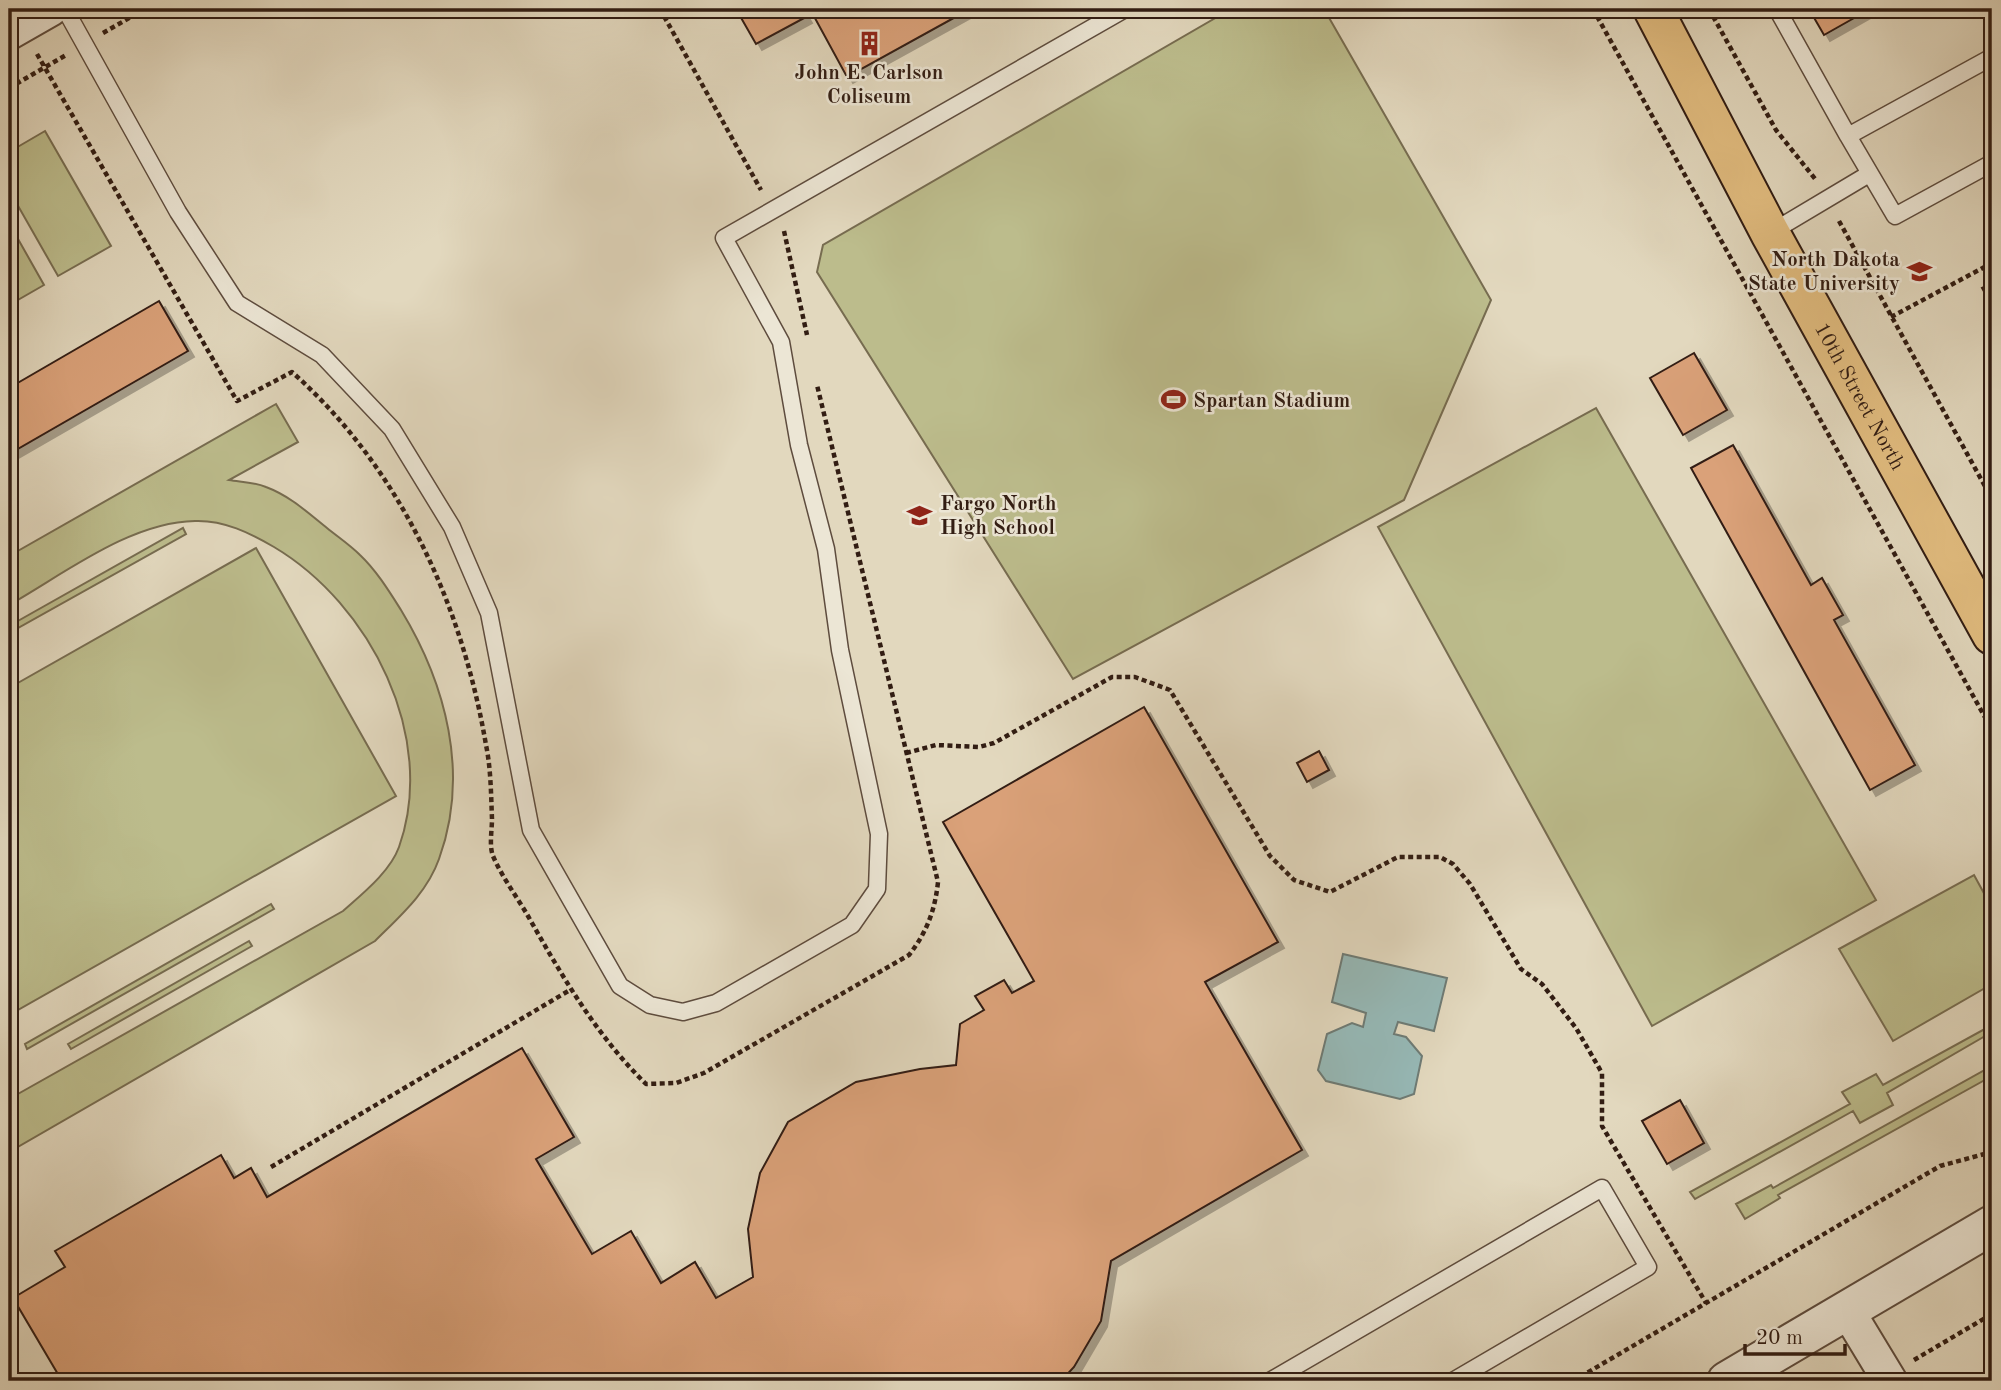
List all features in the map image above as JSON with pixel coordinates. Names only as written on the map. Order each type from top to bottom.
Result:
[{"type":"main road","name":"10th Street North","points":[[1653,9],[1770,233],[1992,632]]},
{"type":"street","points":[[1727,1381],[1992,1225]]},
{"type":"street","points":[[1847,1310],[1888,1378]]},
{"type":"lane","points":[[65,9],[178,212],[237,303],[322,355],[392,429],[446,516],[489,613],[531,831],[620,986],[650,1005],[683,1012],[716,1003],[852,925],[877,889],[879,834],[840,650],[827,549],[799,444],[781,342],[723,238],[1125,9]]},
{"type":"lane","points":[[1777,9],[1895,216],[1992,163]]},
{"type":"lane","points":[[1848,136],[1992,57]]},
{"type":"lane","points":[[1770,233],[1869,174]]},
{"type":"lane","points":[[1270,1381],[1602,1188],[1648,1267],[1453,1381]]},
{"type":"path","points":[[660,9],[787,236],[809,348]]},
{"type":"path","points":[[1593,9],[1992,730]]},
{"type":"path","points":[[1709,9],[1776,130],[1813,175],[1992,499]]},
{"type":"path","points":[[25,20],[237,401],[292,372],[332,411],[371,459],[406,513],[428,553],[471,674],[487,747],[492,854],[570,990],[617,1056],[646,1084],[676,1083],[704,1073],[909,954],[923,937],[936,906],[938,882],[814,373]]},
{"type":"path","points":[[1891,317],[1992,262]]},
{"type":"path","points":[[906,754],[936,745],[979,747],[994,743],[1112,677],[1135,677],[1170,690],[1270,856],[1294,880],[1330,892],[1398,858],[1440,856],[1453,864],[1469,884],[1521,969],[1542,984],[1576,1027],[1602,1073],[1602,1126],[1706,1303]]},
{"type":"path","points":[[271,1167],[570,990]]},
{"type":"path","points":[[1573,1381],[1940,1166],[1992,1152]]},
{"type":"path","points":[[1888,1378],[1992,1314]]},
{"type":"green space","name":"Spartan Stadium","points":[[1231,9],[1324,9],[1491,300],[1404,500],[1073,679],[817,272],[823,245]]},
{"type":"green space","points":[[45,131],[111,246],[58,276],[9,190],[9,152]]},
{"type":"green space","points":[[9,223],[44,285],[9,305]]},
{"type":"green space","points":[[276,404],[298,442],[229,480],[261,485],[283,495],[352,548],[382,581],[417,638],[441,699],[452,762],[448,827],[439,859],[420,893],[375,941],[9,1152],[9,1099],[343,911],[382,874],[399,847],[409,805],[409,762],[402,719],[387,677],[366,638],[340,602],[309,572],[274,547],[226,525],[206,521],[171,524],[146,530],[98,552],[9,605],[9,556]]},
{"type":"green space","points":[[1596,408],[1876,900],[1652,1026],[1378,527]]},
{"type":"green space","points":[[183,528],[186,534],[9,633],[9,626]]},
{"type":"green space","points":[[256,548],[396,796],[9,1015],[9,688]]},
{"type":"green space","points":[[1974,875],[1992,908],[1992,984],[1893,1041],[1839,949]]},
{"type":"green space","points":[[271,904],[274,909],[27,1049],[25,1044]]},
{"type":"green space","points":[[249,941],[252,946],[71,1049],[68,1044]]},
{"type":"green space","points":[[1992,1025],[1992,1032],[1887,1093],[1893,1105],[1860,1123],[1853,1111],[1695,1199],[1690,1192],[1850,1104],[1842,1092],[1876,1074],[1883,1085]]},
{"type":"green space","points":[[1992,1066],[1992,1076],[1778,1195],[1780,1198],[1745,1219],[1736,1204],[1771,1185],[1773,1188]]},
{"type":"water","points":[[1343,954],[1447,978],[1434,1031],[1398,1022],[1394,1034],[1406,1037],[1422,1056],[1414,1094],[1400,1099],[1326,1081],[1318,1070],[1327,1034],[1352,1023],[1363,1027],[1366,1013],[1332,1002]]},
{"type":"building","name":"John E. Carlson Coliseum","points":[[736,9],[808,9],[803,12],[806,17],[756,44]]},
{"type":"building","name":"John E. Carlson Coliseum","points":[[810,9],[970,9],[847,77]]},
{"type":"building","points":[[1809,9],[1870,9],[1824,35]]},
{"type":"building","points":[[1992,283],[1992,306],[1982,288]]},
{"type":"building","points":[[159,301],[188,351],[9,454],[9,388]]},
{"type":"building","points":[[1694,353],[1727,410],[1683,435],[1650,378]]},
{"type":"building","points":[[1733,445],[1811,585],[1822,578],[1843,615],[1834,620],[1915,765],[1870,790],[1691,468]]},
{"type":"building","points":[[1144,707],[1278,942],[1205,982],[1302,1150],[1111,1261],[1101,1321],[1074,1367],[1061,1381],[62,1381],[13,1298],[65,1267],[55,1251],[221,1155],[234,1178],[251,1168],[267,1197],[522,1048],[574,1137],[536,1159],[592,1254],[631,1231],[661,1283],[695,1262],[716,1298],[753,1277],[748,1229],[760,1173],[788,1122],[856,1082],[956,1065],[960,1024],[984,1010],[975,996],[1004,980],[1012,993],[1034,981],[943,822]]},
{"type":"building","points":[[1319,751],[1329,770],[1307,782],[1297,763]]},
{"type":"building","points":[[1680,1100],[1704,1143],[1667,1164],[1642,1121]]},
{"type":"place","name":"John E. Carlson Coliseum","points":[[869,43]]},
{"type":"place","name":"North Dakota State University","points":[[1920,271]]},
{"type":"place","name":"Spartan Stadium","points":[[1173,400]]},
{"type":"place","name":"Fargo North High School","points":[[920,515]]}]
